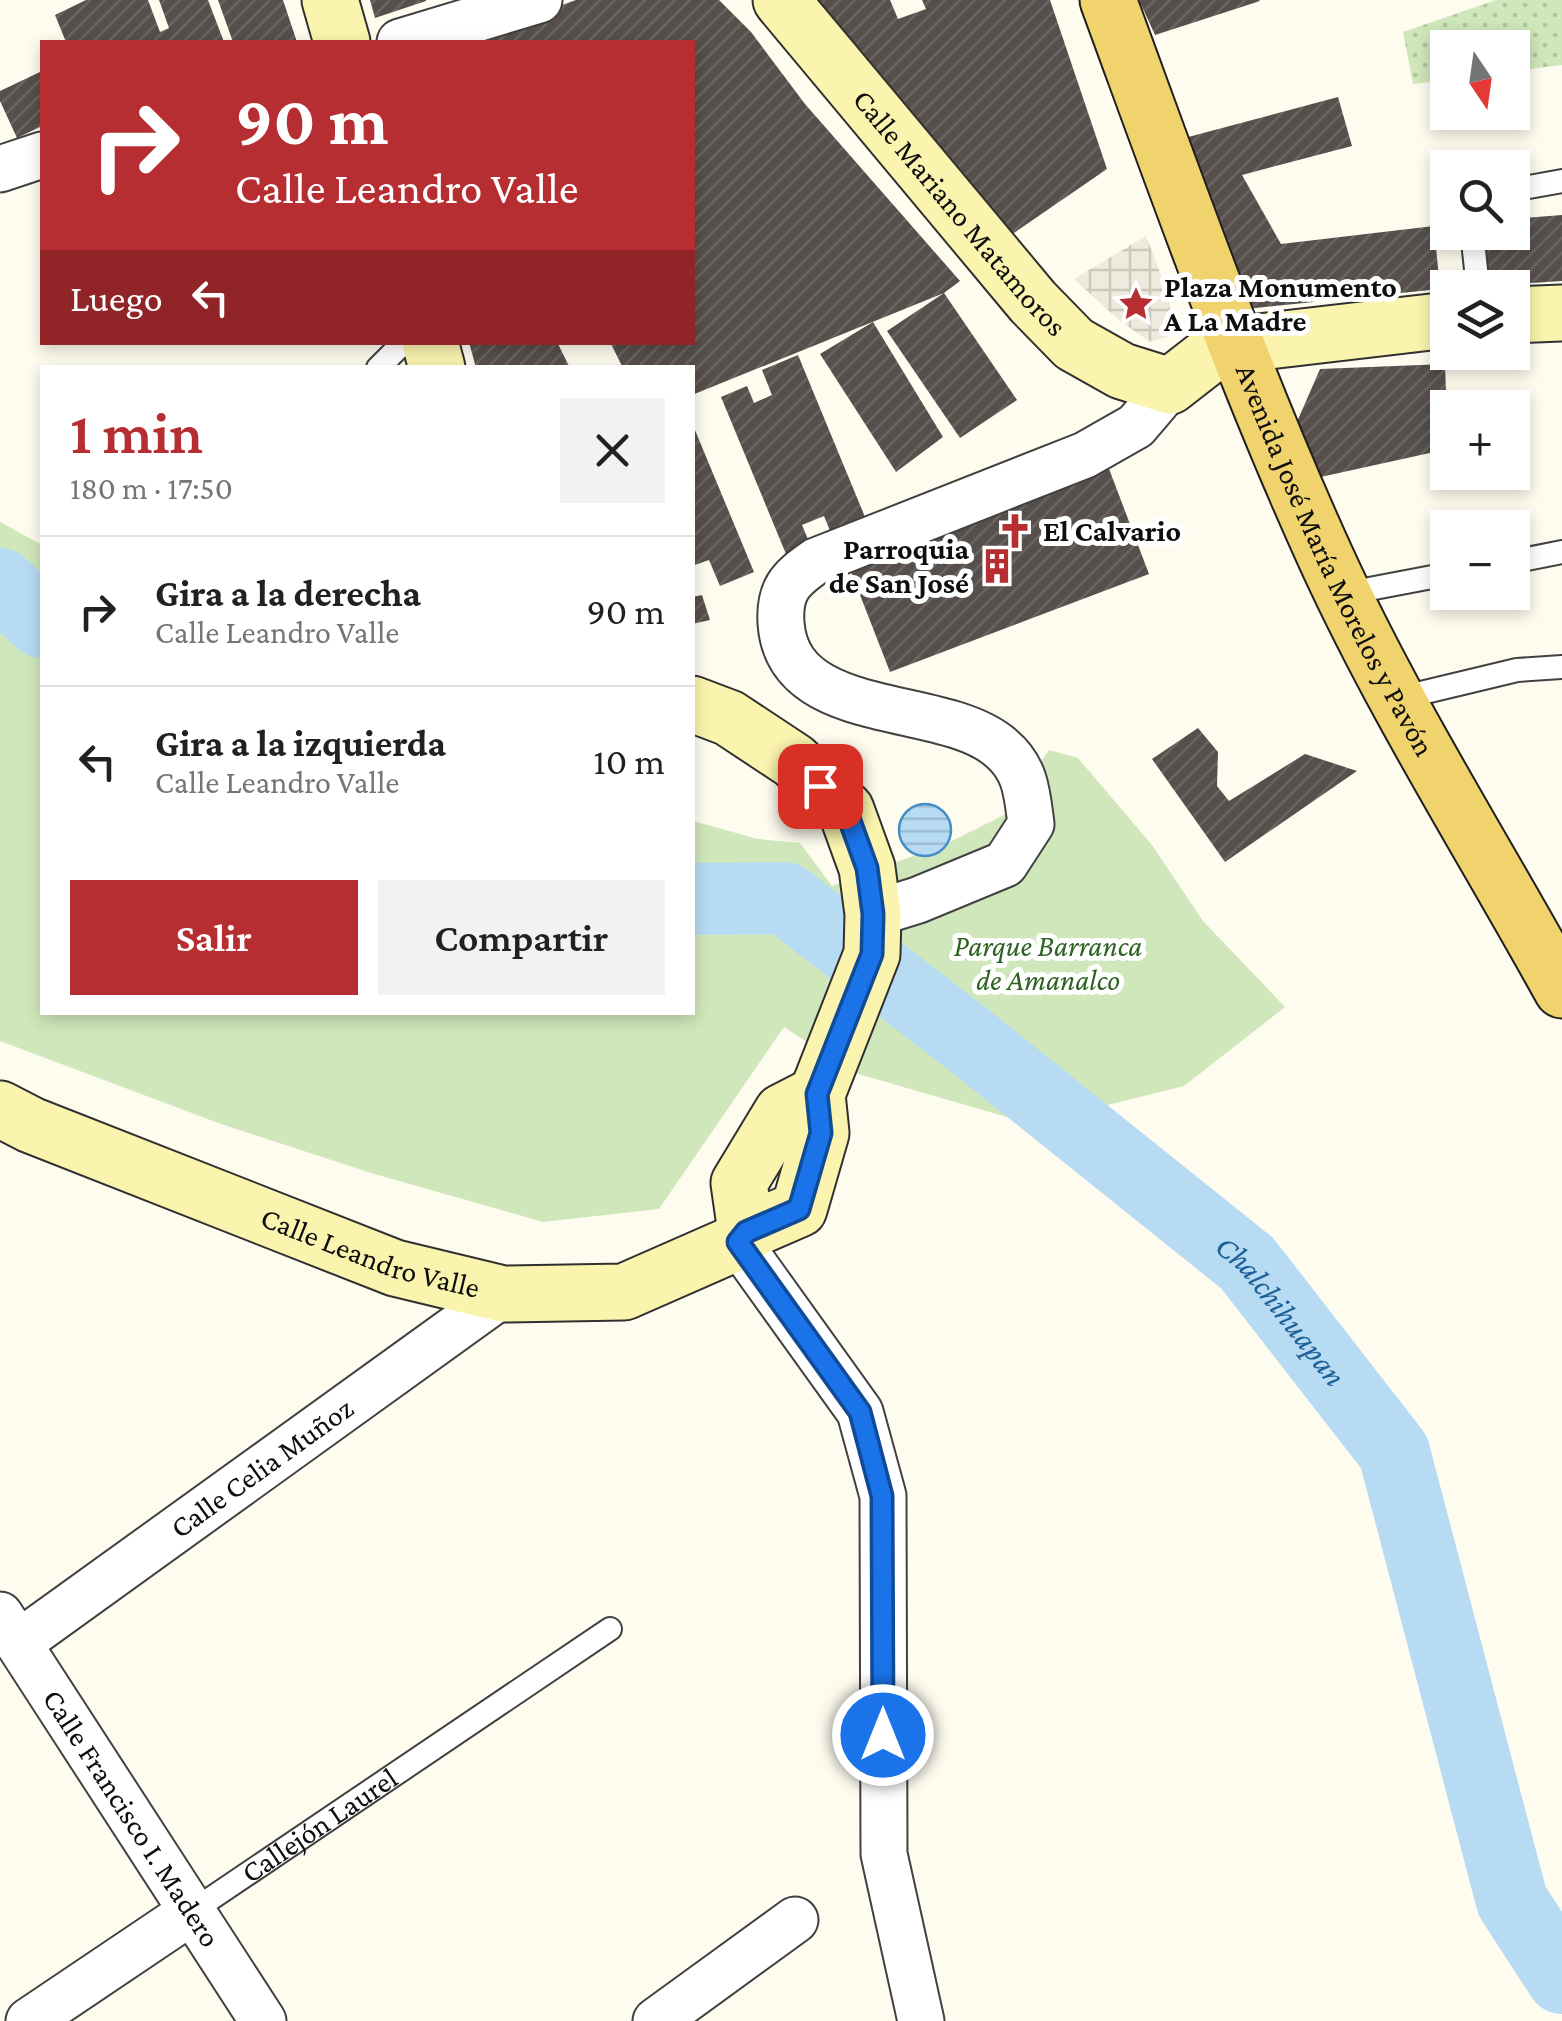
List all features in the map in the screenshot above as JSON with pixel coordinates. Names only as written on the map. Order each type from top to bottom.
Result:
[{"type":"main road","name":"Avenida José María Morelos y Pavón","points":[[1108,0],[1234,344],[1343,594],[1396,699],[1562,990]]},
{"type":"street","points":[[330,0],[341,40]]},
{"type":"street","points":[[407,40],[539,0]]},
{"type":"street","name":"Calle Mariano Matamoros","points":[[781,0],[1033,302],[1074,344],[1122,371],[1170,386]]},
{"type":"street","points":[[0,169],[40,156]]},
{"type":"street","points":[[1530,314],[1562,313]]},
{"type":"street","points":[[872,934],[918,900],[1005,864],[1032,824],[1024,774],[1000,746],[950,724],[827,690],[795,664],[781,628],[782,594],[798,574],[816,561],[1085,455],[1136,426],[1170,386],[1206,358],[1234,344],[1430,322]]},
{"type":"street","name":"Calle Leandro Valle","points":[[0,1109],[31,1125],[395,1268],[503,1294],[624,1292],[799,1209],[821,1133],[819,1089],[872,934],[867,868],[846,810],[794,761],[730,718],[695,705]]},
{"type":"street","points":[[742,1237],[860,1412],[882,1496],[884,1854],[922,2021]]},
{"type":"street","name":"Calle Celia Muñoz","points":[[10,1628],[503,1294]]},
{"type":"street","name":"Calle Francisco I. Madero","points":[[10,1628],[263,2021]]},
{"type":"street","name":"Callejón Laurel","points":[[29,2021],[192,1912]]},
{"type":"street","points":[[656,2021],[794,1920]]},
{"type":"lane","points":[[1530,187],[1562,181]]},
{"type":"lane","points":[[381,365],[401,345]]},
{"type":"lane","points":[[1530,558],[1562,552]]},
{"type":"lane","points":[[1343,594],[1430,577]]},
{"type":"lane","points":[[1396,699],[1517,670],[1562,667]]},
{"type":"lane","name":"Callejón Laurel","points":[[192,1912],[610,1629]]},
{"type":"green space","points":[[1496,0],[1562,0],[1562,65],[1530,69],[1530,30],[1430,30],[1430,82],[1413,84],[1403,32]]},
{"type":"green space","name":"Parque Barranca de Amanalco","points":[[0,522],[40,544],[40,1015],[695,1015],[695,822],[758,839],[800,843],[832,886],[948,843],[1020,807],[1025,784],[1049,750],[1078,758],[1152,845],[1203,921],[1285,1007],[1184,1086],[1031,1124],[855,1073],[784,1027],[659,1209],[543,1222],[371,1173],[221,1124],[0,1041]]},
{"type":"shaded area","name":"Plaza Monumento A La Madre","points":[[1146,236],[1166,288],[1173,324],[1167,337],[1150,342],[1074,279]]},
{"type":"water","points":[[925,804],[944,811],[951,830],[944,849],[925,856],[906,849],[899,830],[906,811]]},
{"type":"building","points":[[86,0],[148,0],[160,32],[169,28],[159,0],[208,0],[223,40],[65,40],[55,15]]},
{"type":"building","points":[[218,0],[283,0],[296,40],[232,40]]},
{"type":"building","points":[[370,0],[426,0],[426,1],[375,18]]},
{"type":"building","points":[[576,0],[719,0],[751,32],[805,104],[960,281],[944,293],[695,394],[695,365],[622,365],[612,345],[695,345],[695,40],[464,40]]},
{"type":"building","points":[[789,0],[890,0],[898,19],[926,9],[922,0],[1050,0],[1107,169],[1011,235]]},
{"type":"building","points":[[1139,0],[1259,0],[1260,1],[1155,35]]},
{"type":"building","points":[[40,72],[40,127],[17,138],[0,101],[0,91]]},
{"type":"building","points":[[1338,97],[1352,146],[1242,175],[1281,244],[1430,226],[1430,250],[1436,250],[1438,270],[1430,270],[1430,290],[1246,309],[1177,140]]},
{"type":"building","points":[[1562,215],[1562,281],[1530,283],[1530,270],[1486,270],[1484,250],[1530,250],[1530,218]]},
{"type":"building","points":[[944,293],[1017,400],[960,438],[887,331]]},
{"type":"building","points":[[873,322],[943,437],[896,472],[820,354]]},
{"type":"building","points":[[470,345],[558,345],[568,365],[475,365]]},
{"type":"building","points":[[798,355],[870,529],[835,543],[824,516],[802,525],[810,544],[786,554],[721,397],[747,386],[754,403],[772,395],[762,370]]},
{"type":"building","points":[[1430,365],[1430,370],[1445,370],[1446,390],[1430,390],[1430,453],[1307,480],[1293,431],[1320,369]]},
{"type":"building","points":[[695,430],[754,572],[720,586],[709,560],[695,565]]},
{"type":"building","name":"Parroquia de San José","points":[[1106,461],[1149,574],[890,672],[846,559]]},
{"type":"building","points":[[702,595],[710,620],[695,623],[695,596]]},
{"type":"building","points":[[1198,728],[1218,752],[1217,786],[1229,801],[1305,754],[1357,771],[1225,862],[1152,759]]},
{"type":"waterway","name":"Chalchihuapan","points":[[0,584],[40,620]]},
{"type":"waterway","name":"Chalchihuapan","points":[[695,899],[785,898],[1247,1263],[1394,1452],[1512,1901],[1562,1978]]},
{"type":"place","name":"Plaza Monumento A La Madre","points":[[1136,304]]},
{"type":"place","name":"El Calvario","points":[[1015,531]]},
{"type":"place","name":"Parroquia de San José","points":[[997,566]]},
{"type":"route","points":[[820,786],[846,810],[867,868],[873,914],[872,954],[817,1094],[821,1133],[799,1209],[746,1232],[738,1242],[860,1412],[882,1496],[883,1735]]}]
